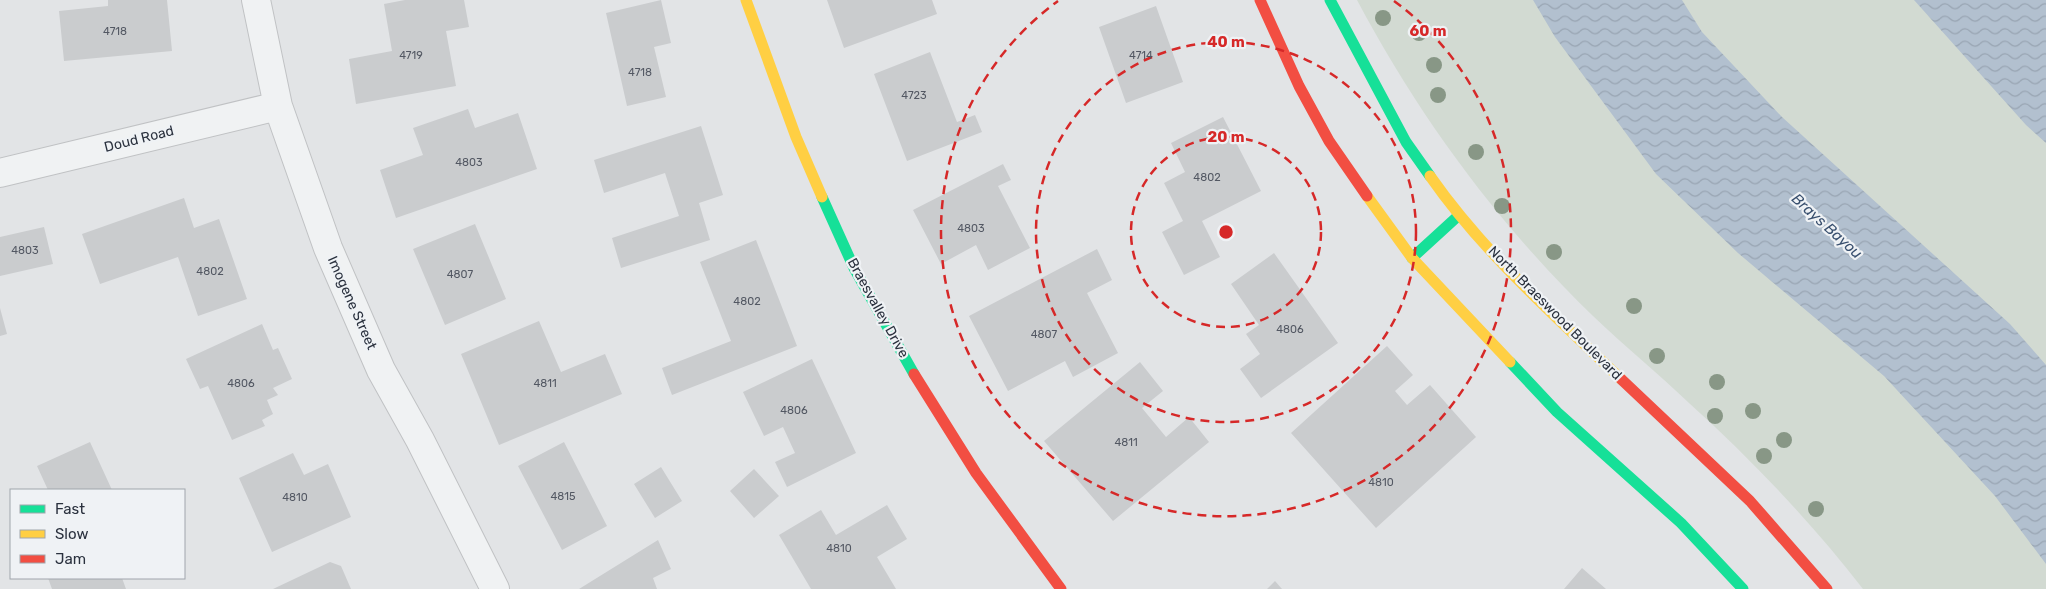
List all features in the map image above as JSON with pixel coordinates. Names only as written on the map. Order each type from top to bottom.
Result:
[{"type":"main road","name":"Braesvalley Drive","points":[[746,0],[796,137],[854,268],[913,373],[971,465],[1061,589]]},
{"type":"main road","points":[[1260,0],[1299,86],[1329,141],[1412,258],[1557,412],[1681,524],[1743,589]]},
{"type":"main road","name":"North Braeswood Boulevard","points":[[1330,0],[1406,142],[1458,216],[1553,315],[1750,501],[1827,589]]},
{"type":"main road","points":[[1412,258],[1458,216]]},
{"type":"street","name":"Imogene Street","points":[[256,0],[278,106],[328,248],[377,361],[494,589]]},
{"type":"street","name":"Doud Road","points":[[0,173],[278,106]]},
{"type":"shaded area","points":[[1357,0],[2046,0],[2046,589],[1863,589],[1802,516],[1758,469],[1712,424],[1593,316],[1525,244],[1493,206],[1434,127],[1407,86]]},
{"type":"water","name":"Brays Bayou","points":[[1533,0],[1682,0],[1702,32],[1782,117],[2010,324],[2046,365],[2046,564],[1995,496],[1884,376],[1738,253],[1656,174],[1555,37]]},
{"type":"water","points":[[1914,0],[2046,0],[2046,143],[2026,125]]},
{"type":"building","points":[[108,0],[167,0],[172,51],[64,61],[59,11],[108,6]]},
{"type":"building","points":[[405,0],[464,0],[469,27],[446,31],[456,86],[356,104],[349,59],[392,51],[384,4]]},
{"type":"building","points":[[661,0],[671,43],[654,47],[666,97],[627,106],[606,13]]},
{"type":"building","points":[[827,0],[932,0],[937,14],[844,48]]},
{"type":"building","points":[[1156,6],[1183,82],[1126,103],[1099,27]]},
{"type":"building","points":[[930,52],[957,122],[975,115],[982,132],[907,161],[874,74]]},
{"type":"building","points":[[468,109],[475,128],[518,113],[537,169],[396,218],[380,170],[423,155],[413,128]]},
{"type":"building","points":[[1223,117],[1261,191],[1202,221],[1220,257],[1184,275],[1162,232],[1183,221],[1164,183],[1185,172],[1171,143]]},
{"type":"building","points":[[701,126],[723,195],[699,203],[710,240],[621,268],[612,238],[679,216],[665,173],[604,193],[594,160]]},
{"type":"building","points":[[1003,164],[1011,180],[998,186],[1030,248],[988,270],[976,245],[941,264],[913,210]]},
{"type":"building","points":[[184,198],[194,228],[219,219],[247,299],[198,316],[178,257],[100,284],[82,234]]},
{"type":"building","points":[[475,224],[506,299],[445,325],[413,249]]},
{"type":"building","points":[[44,227],[53,264],[0,276],[0,237]]},
{"type":"building","points":[[756,240],[797,346],[672,395],[662,368],[731,341],[700,262]]},
{"type":"building","points":[[1097,249],[1112,280],[1087,293],[1118,353],[1073,377],[1065,361],[1008,391],[969,316]]},
{"type":"building","points":[[1274,253],[1338,343],[1261,398],[1240,369],[1260,354],[1246,334],[1259,325],[1231,284]]},
{"type":"building","points":[[0,308],[7,334],[0,336]]},
{"type":"building","points":[[539,321],[561,372],[605,354],[622,394],[499,445],[461,354]]},
{"type":"building","points":[[262,324],[273,350],[278,348],[292,379],[273,388],[278,395],[267,400],[273,414],[262,420],[265,426],[232,440],[208,386],[200,389],[186,359]]},
{"type":"building","points":[[1387,346],[1413,375],[1395,391],[1407,405],[1430,385],[1476,437],[1376,528],[1291,433]]},
{"type":"building","points":[[812,359],[856,453],[787,487],[775,462],[795,453],[783,427],[764,436],[743,392]]},
{"type":"building","points":[[1140,362],[1163,391],[1142,408],[1166,437],[1189,417],[1209,442],[1113,521],[1044,441]]},
{"type":"building","points":[[90,442],[112,489],[48,489],[37,466]]},
{"type":"building","points":[[564,442],[607,526],[562,550],[518,466]]},
{"type":"building","points":[[293,453],[304,475],[328,464],[351,517],[272,552],[239,478]]},
{"type":"building","points":[[661,467],[682,501],[655,518],[634,484]]},
{"type":"building","points":[[754,469],[779,496],[754,518],[730,491]]},
{"type":"building","points":[[887,505],[907,539],[877,557],[896,589],[811,589],[779,535],[821,510],[836,535]]},
{"type":"building","points":[[658,540],[671,569],[653,578],[657,589],[579,589]]},
{"type":"building","points":[[330,562],[341,566],[351,589],[273,589]]},
{"type":"building","points":[[1582,568],[1606,589],[1564,589]]},
{"type":"building","points":[[48,579],[122,579],[126,589],[52,589]]},
{"type":"building","points":[[1275,581],[1282,589],[1267,589]]},
{"type":"traffic: fast","points":[[1330,0],[1406,142],[1430,176]]},
{"type":"traffic: fast","points":[[822,197],[854,268],[914,374]]},
{"type":"traffic: fast","points":[[1412,258],[1458,216]]},
{"type":"traffic: fast","points":[[1510,362],[1557,412],[1681,523],[1743,589]]},
{"type":"traffic: slow","points":[[746,0],[796,137],[822,197]]},
{"type":"traffic: slow","points":[[1430,176],[1496,257],[1545,307],[1621,379]]},
{"type":"traffic: slow","points":[[1367,196],[1412,258],[1510,362]]},
{"type":"traffic: jam","points":[[1260,0],[1299,86],[1329,141],[1367,196]]},
{"type":"traffic: jam","points":[[914,374],[976,473],[1061,589]]},
{"type":"traffic: jam","points":[[1621,379],[1750,501],[1827,589]]}]
